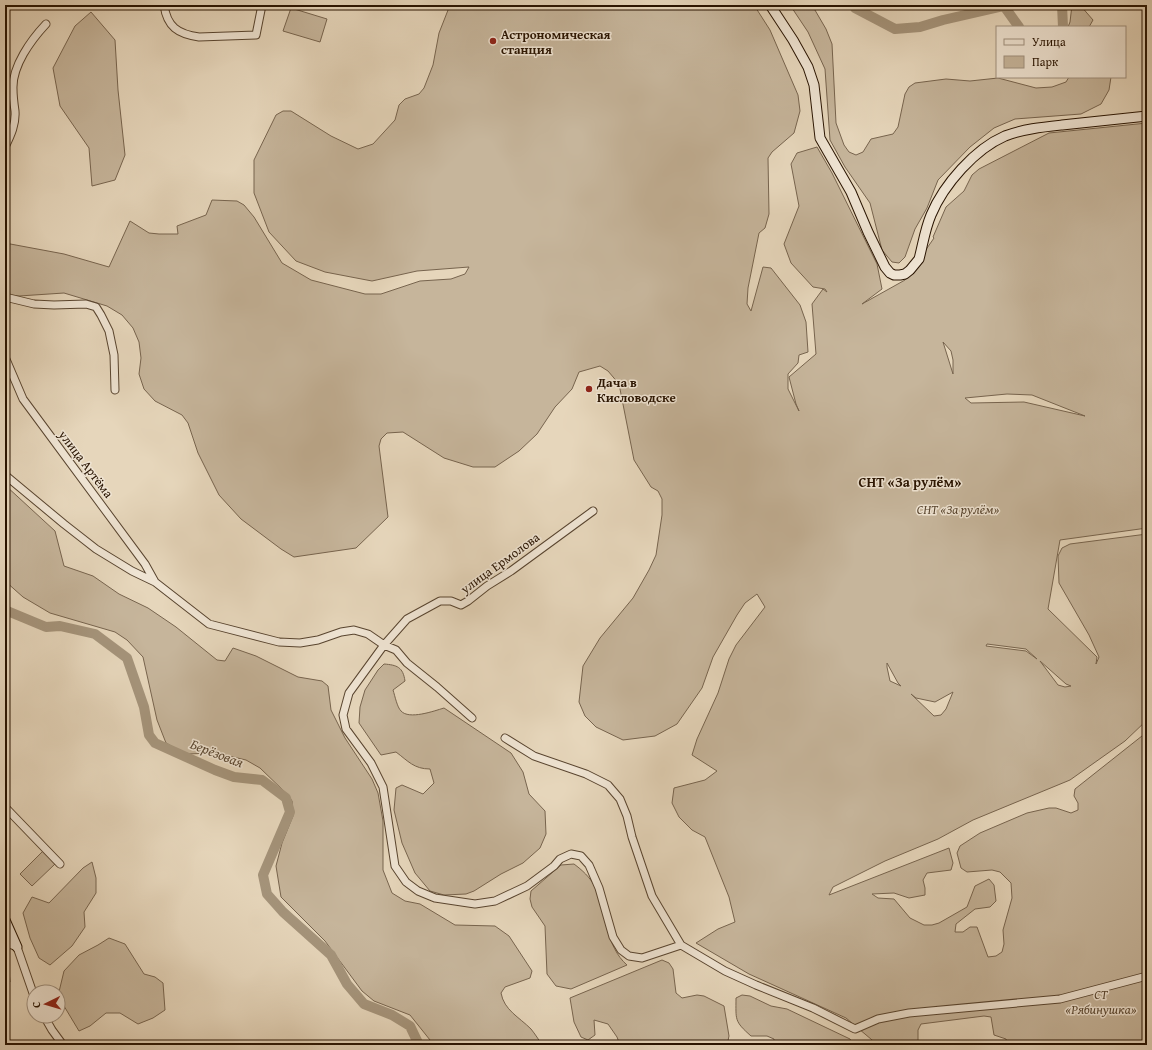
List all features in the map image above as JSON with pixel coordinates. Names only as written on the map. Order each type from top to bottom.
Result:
[{"type":"street","points":[[164,5],[165,14],[170,23],[178,31],[199,37],[256,35],[262,5]]},
{"type":"street","points":[[770,5],[793,40],[808,67],[814,85],[820,138],[851,192],[885,267],[894,275],[905,274],[915,265],[919,259],[931,215],[938,201],[967,163],[993,143],[1005,136],[1035,128],[1147,116]]},
{"type":"street","points":[[5,147],[14,125],[15,113],[13,88],[16,69],[27,47],[35,35],[46,24]]},
{"type":"street","points":[[5,297],[34,304],[86,304],[96,307],[109,331],[114,354],[114,390]]},
{"type":"street","name":"улица Артёма","points":[[5,357],[23,400],[145,564],[155,582]]},
{"type":"street","points":[[5,475],[96,550],[132,571],[155,582],[209,624],[279,642],[300,643],[318,640],[341,632],[354,630],[368,634],[384,645],[396,650],[407,663],[438,687],[472,718]]},
{"type":"street","name":"улица Ермолова","points":[[593,511],[511,571],[461,605],[451,601],[440,601],[407,619],[384,645],[349,694],[343,715],[346,729],[371,763],[383,787],[395,866],[406,882],[418,891],[435,898],[475,904],[495,901],[527,886],[554,866],[560,859],[571,854],[581,856],[589,865],[599,888],[613,937],[621,950],[629,956],[642,958],[681,945]]},
{"type":"street","points":[[505,738],[534,756],[586,774],[608,785],[620,799],[627,816],[632,837],[652,896],[681,945],[725,971],[813,1008],[855,1029],[878,1019],[909,1013],[1060,999],[1147,976]]},
{"type":"street","points":[[5,807],[60,864]]},
{"type":"street","points":[[5,920],[30,984]]},
{"type":"street","points":[[5,936],[17,948]]},
{"type":"street","points":[[49,1024],[63,1045]]},
{"type":"green space","name":"СТ «Рябинушка»","points":[[450,5],[754,5],[770,30],[798,95],[800,111],[794,133],[772,152],[768,158],[769,214],[765,228],[759,233],[748,288],[747,304],[751,311],[763,267],[771,268],[800,305],[806,322],[808,352],[799,355],[798,363],[788,374],[788,389],[799,411],[789,377],[816,354],[812,304],[823,289],[827,292],[825,289],[813,287],[791,263],[784,244],[799,206],[791,164],[797,153],[817,147],[832,173],[877,264],[882,289],[862,304],[905,280],[934,238],[933,237],[946,207],[964,191],[972,175],[979,169],[1049,133],[1147,123],[1147,528],[1060,540],[1048,609],[1097,657],[1096,664],[1099,657],[1089,635],[1059,583],[1058,556],[1062,548],[1070,544],[1147,534],[1147,720],[1125,741],[1070,780],[973,820],[938,839],[885,861],[833,887],[829,895],[949,848],[953,863],[951,870],[927,873],[923,880],[925,895],[909,898],[894,893],[872,894],[878,898],[894,899],[910,918],[924,925],[932,925],[939,923],[967,907],[975,886],[989,879],[994,885],[996,901],[990,907],[975,909],[956,924],[955,932],[963,932],[970,927],[977,927],[988,957],[996,956],[1002,952],[1004,944],[1003,930],[1012,898],[1011,883],[1000,872],[992,870],[967,872],[961,868],[957,853],[960,846],[980,833],[1027,813],[1049,808],[1056,808],[1071,813],[1078,810],[1078,803],[1074,796],[1075,789],[1147,732],[1147,1045],[1008,1045],[1006,1039],[994,1035],[991,1017],[984,1016],[921,1024],[918,1030],[918,1045],[878,1045],[846,1018],[749,974],[696,943],[718,929],[735,922],[729,897],[705,837],[692,830],[679,817],[672,803],[674,788],[705,780],[717,771],[692,755],[697,739],[718,693],[729,659],[736,645],[765,607],[757,594],[745,603],[713,657],[702,688],[677,724],[655,736],[623,740],[596,727],[585,716],[579,702],[583,666],[600,638],[633,598],[649,570],[656,555],[662,515],[662,499],[658,491],[651,487],[634,460],[619,384],[608,371],[600,366],[579,372],[572,389],[555,407],[537,434],[519,451],[495,467],[473,467],[444,458],[403,432],[387,433],[381,439],[379,446],[388,517],[356,548],[294,557],[241,519],[219,495],[198,453],[188,423],[182,415],[155,401],[144,389],[139,374],[141,358],[139,342],[133,328],[122,315],[107,306],[64,293],[19,296],[5,295],[5,243],[64,254],[109,267],[130,221],[149,233],[178,234],[177,226],[206,215],[212,200],[237,201],[244,205],[254,217],[282,263],[311,280],[365,294],[381,294],[420,281],[451,279],[465,274],[469,267],[417,271],[372,281],[325,272],[296,261],[269,232],[254,193],[254,160],[276,115],[283,111],[291,111],[331,136],[358,149],[373,144],[395,120],[399,105],[405,99],[419,94],[424,88],[433,65],[439,33]],"holes":[[[943,342],[951,351],[953,360],[953,374]],[[1007,394],[1032,395],[1085,416],[1024,402],[971,403],[965,398]],[[987,644],[1026,649],[1037,659],[1026,651],[986,646]],[[1040,661],[1066,684],[1071,686],[1065,687],[1058,685]],[[887,663],[901,686],[890,681],[887,667]],[[953,692],[946,709],[941,715],[934,716],[911,694],[916,698],[935,702]]]},
{"type":"green space","points":[[790,5],[812,5],[826,29],[832,44],[836,123],[844,145],[849,152],[856,155],[863,152],[871,139],[893,134],[898,127],[905,94],[909,87],[915,83],[946,79],[970,81],[998,78],[1036,88],[1052,87],[1066,82],[1068,78],[1111,78],[1109,90],[1101,104],[1081,114],[1015,119],[994,128],[970,147],[938,180],[927,208],[915,229],[905,257],[899,263],[892,262],[882,250],[870,203],[845,167],[830,140],[825,69],[808,32]]},
{"type":"green space","points":[[1072,5],[1080,5],[1093,20],[1090,26],[1068,26]]},
{"type":"green space","points":[[291,8],[327,19],[320,42],[283,31]]},
{"type":"green space","points":[[91,12],[115,40],[118,90],[125,155],[115,180],[92,186],[89,148],[60,106],[53,68],[75,26]]},
{"type":"green space","points":[[5,485],[55,531],[64,566],[93,576],[119,594],[148,608],[176,627],[217,660],[225,661],[233,648],[256,656],[298,677],[322,681],[328,686],[331,710],[345,738],[372,779],[378,793],[383,821],[383,870],[392,893],[405,901],[420,904],[455,925],[495,926],[509,936],[532,971],[530,978],[505,987],[501,993],[505,1004],[531,1029],[542,1045],[434,1045],[410,1015],[374,1001],[362,991],[325,941],[281,897],[276,866],[282,843],[293,816],[292,801],[288,795],[260,768],[246,760],[216,753],[186,754],[166,743],[157,720],[143,657],[127,640],[115,632],[50,613],[23,597],[5,581]]},
{"type":"green space","points":[[384,664],[396,666],[403,673],[405,681],[393,690],[397,704],[401,711],[405,714],[415,715],[444,708],[511,753],[523,772],[529,794],[545,811],[546,834],[540,848],[523,863],[501,874],[474,891],[466,894],[444,895],[430,891],[415,873],[402,843],[394,810],[396,788],[402,785],[423,794],[434,783],[430,769],[415,766],[396,752],[381,755],[359,723],[360,707],[365,690],[378,670]]},
{"type":"green space","points":[[43,851],[55,864],[32,886],[20,874]]},
{"type":"green space","points":[[92,862],[96,878],[96,893],[84,912],[85,927],[72,946],[50,965],[39,958],[30,938],[23,913],[32,897],[49,903],[83,868]]},
{"type":"green space","points":[[574,864],[586,874],[595,887],[610,939],[620,957],[627,965],[571,989],[556,986],[547,974],[545,926],[532,907],[530,899],[531,891],[561,865]]},
{"type":"green space","points":[[109,938],[125,944],[144,974],[155,977],[163,983],[165,1010],[153,1018],[138,1024],[120,1013],[106,1013],[90,1026],[79,1031],[66,1009],[66,984],[61,984],[64,971],[79,955]]},
{"type":"green space","points":[[5,946],[7,949],[10,982],[5,983]]},
{"type":"green space","points":[[662,960],[669,963],[673,969],[676,993],[682,998],[697,995],[704,996],[724,1006],[729,1036],[727,1045],[620,1045],[617,1037],[608,1024],[594,1020],[595,1035],[588,1040],[581,1037],[574,1022],[570,998]]},
{"type":"green space","points":[[742,995],[750,996],[771,1006],[787,1009],[850,1039],[854,1045],[774,1045],[774,1039],[767,1036],[751,1036],[741,1027],[736,1016],[736,998]]},
{"type":"waterway","points":[[853,5],[855,8],[895,29],[920,27],[943,20],[1004,6],[1018,26]]},
{"type":"waterway","points":[[1062,5],[1063,26]]},
{"type":"waterway","name":"Берёзовая","points":[[5,610],[46,627],[60,626],[95,634],[127,658],[144,707],[149,735],[155,743],[234,777],[262,780],[286,798],[290,812],[263,875],[267,894],[283,912],[331,955],[347,984],[364,1004],[392,1015],[410,1026],[419,1045]]},
{"type":"place","name":"Астрономическая станция","points":[[493,41]]},
{"type":"place","name":"Дача в Кисловодске","points":[[589,389]]},
{"type":"district","name":"СНТ «За рулём»","points":[[910,482]]}]
